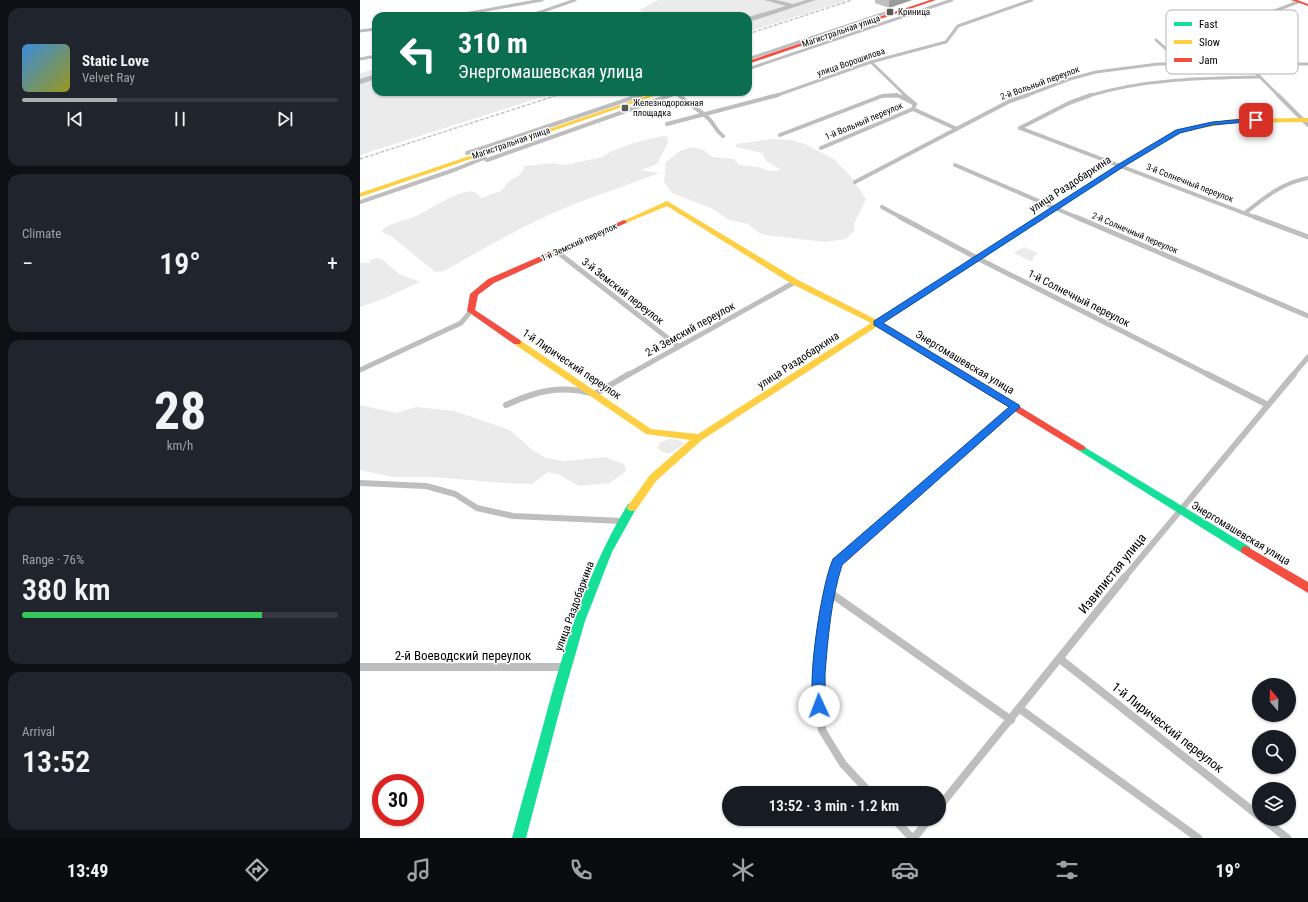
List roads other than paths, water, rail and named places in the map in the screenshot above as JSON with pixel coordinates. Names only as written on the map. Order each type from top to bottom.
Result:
[{"type":"street","points":[[475,12],[542,0]]},
{"type":"street","points":[[542,12],[575,0]]},
{"type":"street","name":"Магистральная улица","points":[[752,62],[934,0]]},
{"type":"street","points":[[752,67],[952,0]]},
{"type":"street","name":"улица Ворошилова","points":[[667,124],[771,97],[910,51],[946,42],[958,26],[1032,0]]},
{"type":"street","points":[[1273,10],[1295,1],[1308,5]]},
{"type":"street","points":[[752,57],[885,13],[890,15]]},
{"type":"street","points":[[360,31],[372,30]]},
{"type":"street","points":[[1156,40],[1166,47]]},
{"type":"street","points":[[360,59],[372,57]]},
{"type":"street","points":[[872,64],[915,104]]},
{"type":"street","name":"2-й Вольный переулок","points":[[855,182],[1010,101],[1070,79],[1096,72],[1166,64]]},
{"type":"street","points":[[1260,76],[1307,122]]},
{"type":"street","name":"3-й Солнечный переулок","points":[[1260,76],[1176,80],[1113,89],[1087,96],[1063,105],[1020,128],[1308,237]]},
{"type":"street","points":[[488,149],[637,96]]},
{"type":"street","name":"Магистральная улица","points":[[360,195],[479,154],[488,149],[651,96]]},
{"type":"street","points":[[467,154],[479,154],[487,160],[666,96]]},
{"type":"street","points":[[681,96],[687,103],[704,114],[709,119],[716,131],[723,136]]},
{"type":"street","points":[[780,135],[882,96],[897,96],[915,104]]},
{"type":"street","points":[[915,104],[913,109],[957,129]]},
{"type":"street","name":"1-й Вольный переулок","points":[[821,148],[913,109]]},
{"type":"street","name":"улица Раздобаркина","points":[[519,838],[565,668],[590,590],[622,521],[641,493],[669,462],[699,438],[1054,208],[1178,131],[1232,121],[1307,122]]},
{"type":"street","points":[[360,202],[454,170],[479,154]]},
{"type":"street","name":"2-й Солнечный переулок","points":[[955,165],[1308,316]]},
{"type":"street","points":[[1245,213],[1272,191],[1288,182],[1308,178]]},
{"type":"street","name":"1-й Земский переулок","points":[[471,311],[474,294],[491,281],[667,203]]},
{"type":"street","name":"Энергомашевская улица","points":[[667,203],[795,282],[877,323],[1016,407],[1308,588]]},
{"type":"street","name":"1-й Солнечный переулок","points":[[882,207],[977,258],[1268,405]]},
{"type":"street","name":"3-й Земский переулок","points":[[556,251],[678,346]]},
{"type":"street","name":"2-й Земский переулок","points":[[595,394],[678,346],[795,282]]},
{"type":"street","points":[[360,370],[461,323],[471,311]]},
{"type":"street","name":"1-й Лирический переулок","points":[[471,311],[649,432],[699,438]]},
{"type":"street","name":"Извилистая улица","points":[[946,799],[1180,510],[1308,357]]},
{"type":"street","points":[[506,405],[529,394],[545,390],[570,388],[595,394]]},
{"type":"street","points":[[863,786],[843,764],[822,730],[818,694],[824,623],[829,592],[837,562],[1016,407]]},
{"type":"street","points":[[360,483],[426,486],[455,494],[477,508],[513,516],[622,521]]},
{"type":"street","points":[[829,592],[1011,720]]},
{"type":"street","name":"1-й Лирический переулок","points":[[1060,659],[1252,810]]},
{"type":"street","name":"2-й Воеводский переулок","points":[[360,667],[565,668]]},
{"type":"street","points":[[1020,709],[1198,838]]},
{"type":"street","points":[[901,826],[913,838],[923,826]]},
{"type":"street","points":[[1272,826],[1287,838]]},
{"type":"waterway","points":[[767,0],[793,6]]},
{"type":"waterway","points":[[752,19],[813,0]]},
{"type":"waterway","points":[[360,82],[372,78]]},
{"type":"railway","points":[[752,33],[852,0]]},
{"type":"railway","points":[[360,159],[555,96]]},
{"type":"place","name":"Криница","points":[[890,12]]},
{"type":"place","name":"Железнодорожная площадка","points":[[625,108]]}]
